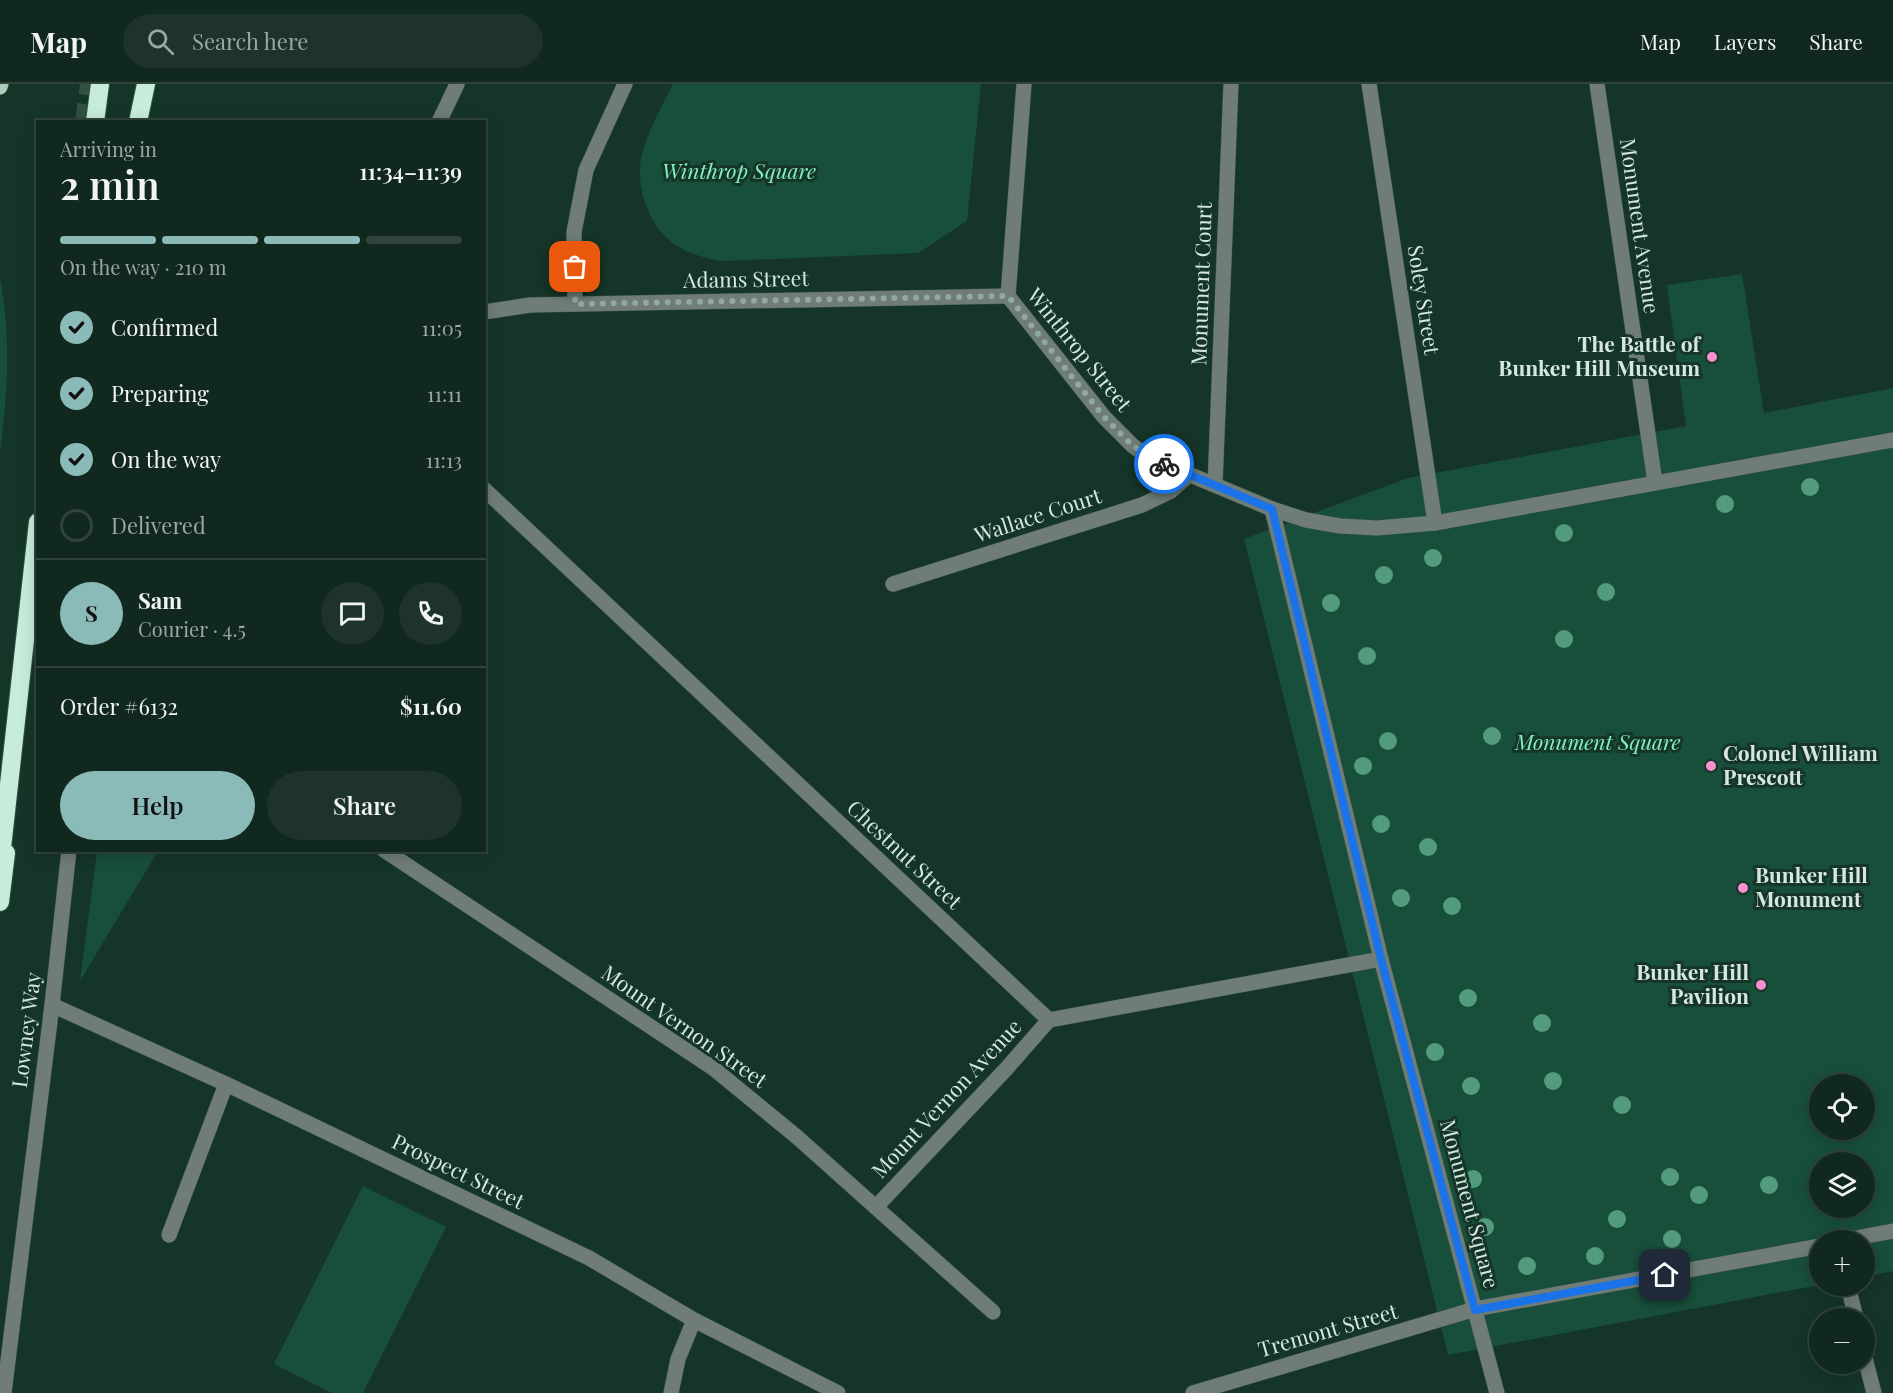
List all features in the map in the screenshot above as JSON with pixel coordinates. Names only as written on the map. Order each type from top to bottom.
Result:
[{"type":"highway","points":[[95,120],[100,84]]},
{"type":"highway","points":[[138,120],[146,84]]},
{"type":"highway","points":[[0,866],[36,540]]},
{"type":"highway","points":[[0,902],[36,607]]},
{"type":"street","points":[[441,120],[458,84]]},
{"type":"street","points":[[575,304],[574,232],[586,170],[625,84]]},
{"type":"street","name":"Winthrop Street","points":[[1024,84],[1008,296],[1119,433],[1150,458],[1272,509]]},
{"type":"street","name":"Monument Court","points":[[1215,485],[1231,84]]},
{"type":"street","name":"Soley Street","points":[[1369,84],[1435,523]]},
{"type":"street","name":"Monument Avenue","points":[[1597,84],[1655,482]]},
{"type":"street","name":"Adams Street","points":[[486,312],[530,305],[1008,296]]},
{"type":"street","points":[[1272,509],[1306,520],[1340,526],[1377,528],[1435,523],[1893,440]]},
{"type":"street","name":"Wallace Court","points":[[893,584],[1142,505],[1171,491],[1189,475]]},
{"type":"street","name":"Chestnut Street","points":[[486,491],[1049,1020]]},
{"type":"street","name":"Monument Square","points":[[1272,509],[1381,959],[1475,1310],[1809,1248]]},
{"type":"street","name":"Lowney Way","points":[[4,1393],[69,852]]},
{"type":"street","name":"Mount Vernon Street","points":[[387,852],[713,1068],[789,1131],[993,1312]]},
{"type":"street","points":[[1049,1020],[1381,959]]},
{"type":"street","name":"Prospect Street","points":[[52,1005],[226,1084],[589,1258],[694,1320],[838,1393]]},
{"type":"street","name":"Mount Vernon Avenue","points":[[876,1207],[1049,1020]]},
{"type":"street","points":[[169,1236],[226,1084]]},
{"type":"street","points":[[1875,1234],[1893,1231]]},
{"type":"street","points":[[1475,1310],[1497,1393]]},
{"type":"street","name":"Tremont Street","points":[[1201,1392],[1475,1310]]},
{"type":"street","points":[[671,1393],[678,1359],[694,1320]]},
{"type":"street","points":[[1869,1374],[1874,1393]]},
{"type":"green space","name":"Winthrop Square","points":[[673,84],[981,84],[967,221],[918,253],[723,261],[693,254],[670,241],[661,232],[647,207],[640,175],[641,158],[647,139]]},
{"type":"green space","name":"Monument Square","points":[[1742,274],[1764,413],[1893,388],[1893,1271],[1875,1275],[1875,1230],[1809,1230],[1809,1287],[1448,1355],[1244,539],[1408,478],[1686,426],[1667,285]]},
{"type":"green space","points":[[0,278],[6,322],[7,365],[0,451]]},
{"type":"green space","points":[[97,852],[157,852],[80,981]]},
{"type":"green space","points":[[363,1186],[446,1227],[363,1393],[332,1393],[274,1364]]},
{"type":"tunnel","points":[[84,120],[89,84]]},
{"type":"way so far","points":[[575,267],[575,304],[1008,296],[1104,417],[1133,446],[1150,458],[1164,464]]},
{"type":"place","name":"The Battle of Bunker Hill Museum","points":[[1712,357]]},
{"type":"place","name":"Colonel William Prescott","points":[[1711,766]]},
{"type":"place","name":"Bunker Hill Monument","points":[[1743,888]]},
{"type":"place","name":"Bunker Hill Pavilion","points":[[1761,985]]},
{"type":"route","points":[[1164,464],[1272,509],[1381,959],[1475,1310],[1665,1275]]}]
